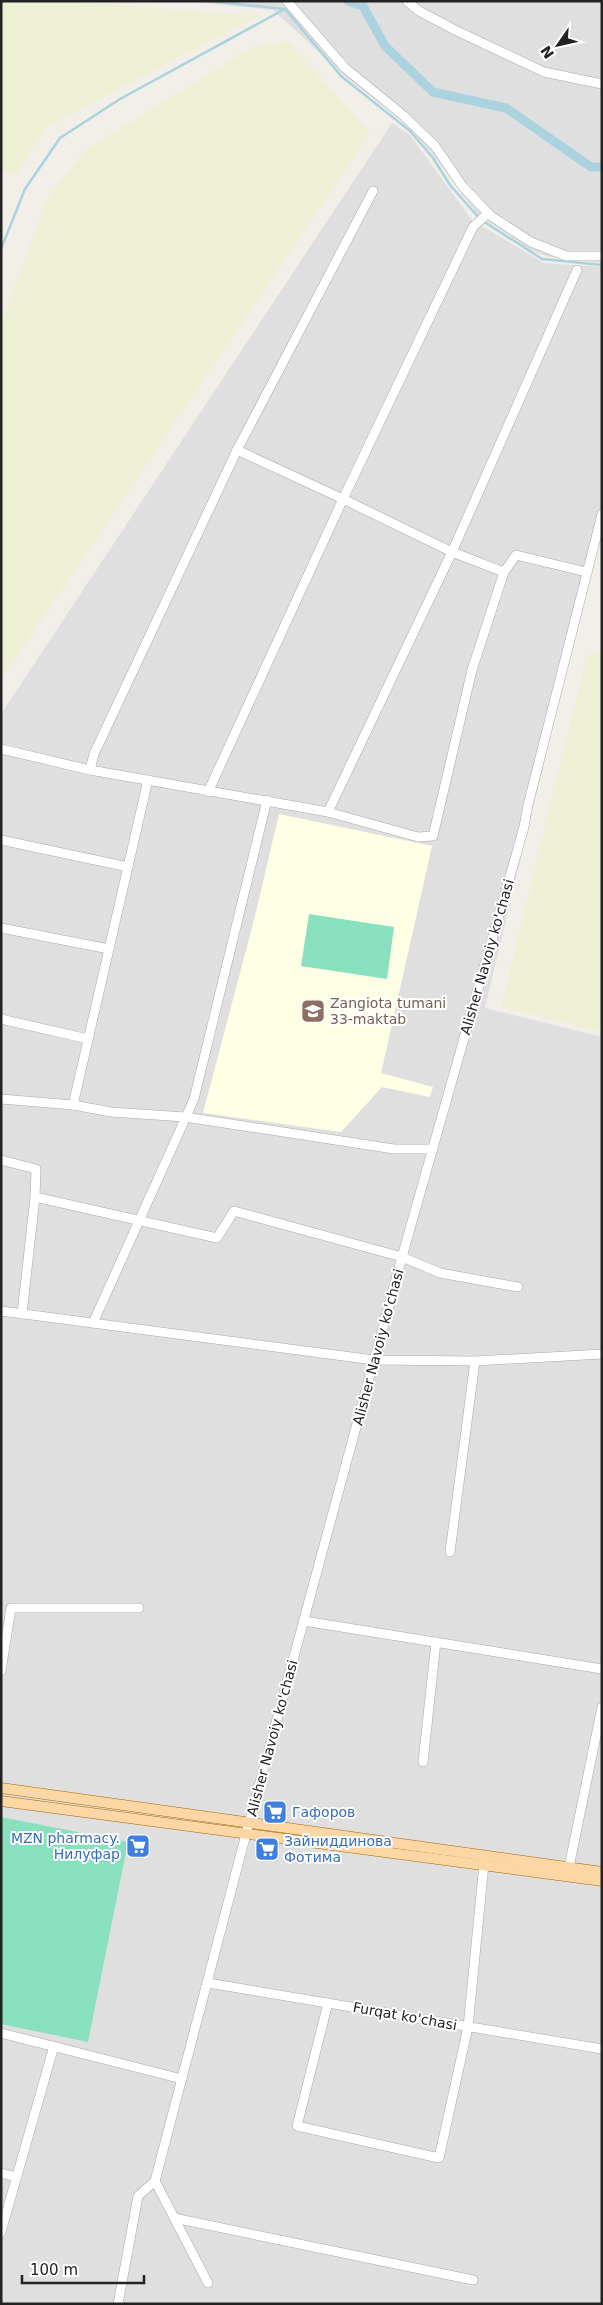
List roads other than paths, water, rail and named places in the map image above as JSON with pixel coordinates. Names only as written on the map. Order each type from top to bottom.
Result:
[{"type":"main road","points":[[1,1788],[248,1829],[602,1881]]},
{"type":"main road","points":[[1,1801],[602,1872]]},
{"type":"street","points":[[287,1],[346,68],[404,116],[435,146],[463,187],[488,214],[531,242],[566,256],[602,256]]},
{"type":"street","points":[[407,1],[427,15],[544,72],[602,84]]},
{"type":"street","points":[[90,770],[94,754],[237,450],[374,191]]},
{"type":"street","points":[[208,792],[343,499],[473,226],[488,214]]},
{"type":"street","points":[[328,812],[452,552],[577,270]]},
{"type":"street","points":[[237,450],[452,552],[504,572]]},
{"type":"street","name":"Alisher Navoiy ko'chasi","points":[[155,2181],[402,1257],[524,827],[586,572],[602,514]]},
{"type":"street","points":[[1,749],[90,770],[328,812],[418,837],[432,836],[472,670],[504,572],[516,555],[586,572]]},
{"type":"street","points":[[73,1105],[148,780]]},
{"type":"street","points":[[93,1323],[194,1099],[267,800]]},
{"type":"street","points":[[1,840],[128,867]]},
{"type":"street","points":[[1,928],[109,949]]},
{"type":"street","points":[[1,1019],[88,1038]]},
{"type":"street","points":[[1,1099],[73,1105],[110,1112],[185,1117],[394,1149],[433,1149]]},
{"type":"street","points":[[1,1160],[36,1169],[35,1197],[22,1314]]},
{"type":"street","points":[[35,1197],[217,1238],[234,1211],[402,1257],[440,1273],[518,1287]]},
{"type":"street","points":[[1,1311],[374,1360],[475,1361],[602,1354]]},
{"type":"street","points":[[450,1552],[475,1361]]},
{"type":"street","points":[[1,1671],[11,1608],[139,1608]]},
{"type":"street","points":[[304,1621],[602,1669]]},
{"type":"street","points":[[423,1762],[436,1642]]},
{"type":"street","points":[[569,1867],[602,1707]]},
{"type":"street","points":[[328,2004],[297,2126],[439,2158],[468,2027],[484,1864]]},
{"type":"street","name":"Furqat ko'chasi","points":[[208,1983],[602,2049]]},
{"type":"street","points":[[1,2033],[182,2079]]},
{"type":"street","points":[[1,2232],[54,2046]]},
{"type":"street","points":[[1,2173],[17,2176]]},
{"type":"street","points":[[118,2304],[138,2196],[155,2181],[208,2283]]},
{"type":"street","points":[[174,2218],[473,2280]]},
{"type":"waterway","points":[[209,1],[285,9],[341,76],[410,131],[433,158],[450,185],[479,218]]},
{"type":"waterway","points":[[348,1],[363,6],[385,46],[433,92],[506,108],[591,167],[602,167]]},
{"type":"waterway","points":[[1,249],[25,189],[60,138],[120,99],[283,10]]},
{"type":"waterway","points":[[483,221],[542,259],[602,265]]},
{"type":"place","name":"Zangiota tumani 33-maktab","points":[[313,1011]]},
{"type":"place","name":"Гафоров","points":[[275,1812]]},
{"type":"place","name":"MZN pharmacy. Нилуфар","points":[[138,1846]]},
{"type":"place","name":"Зайниддинова Фотима","points":[[267,1849]]}]
